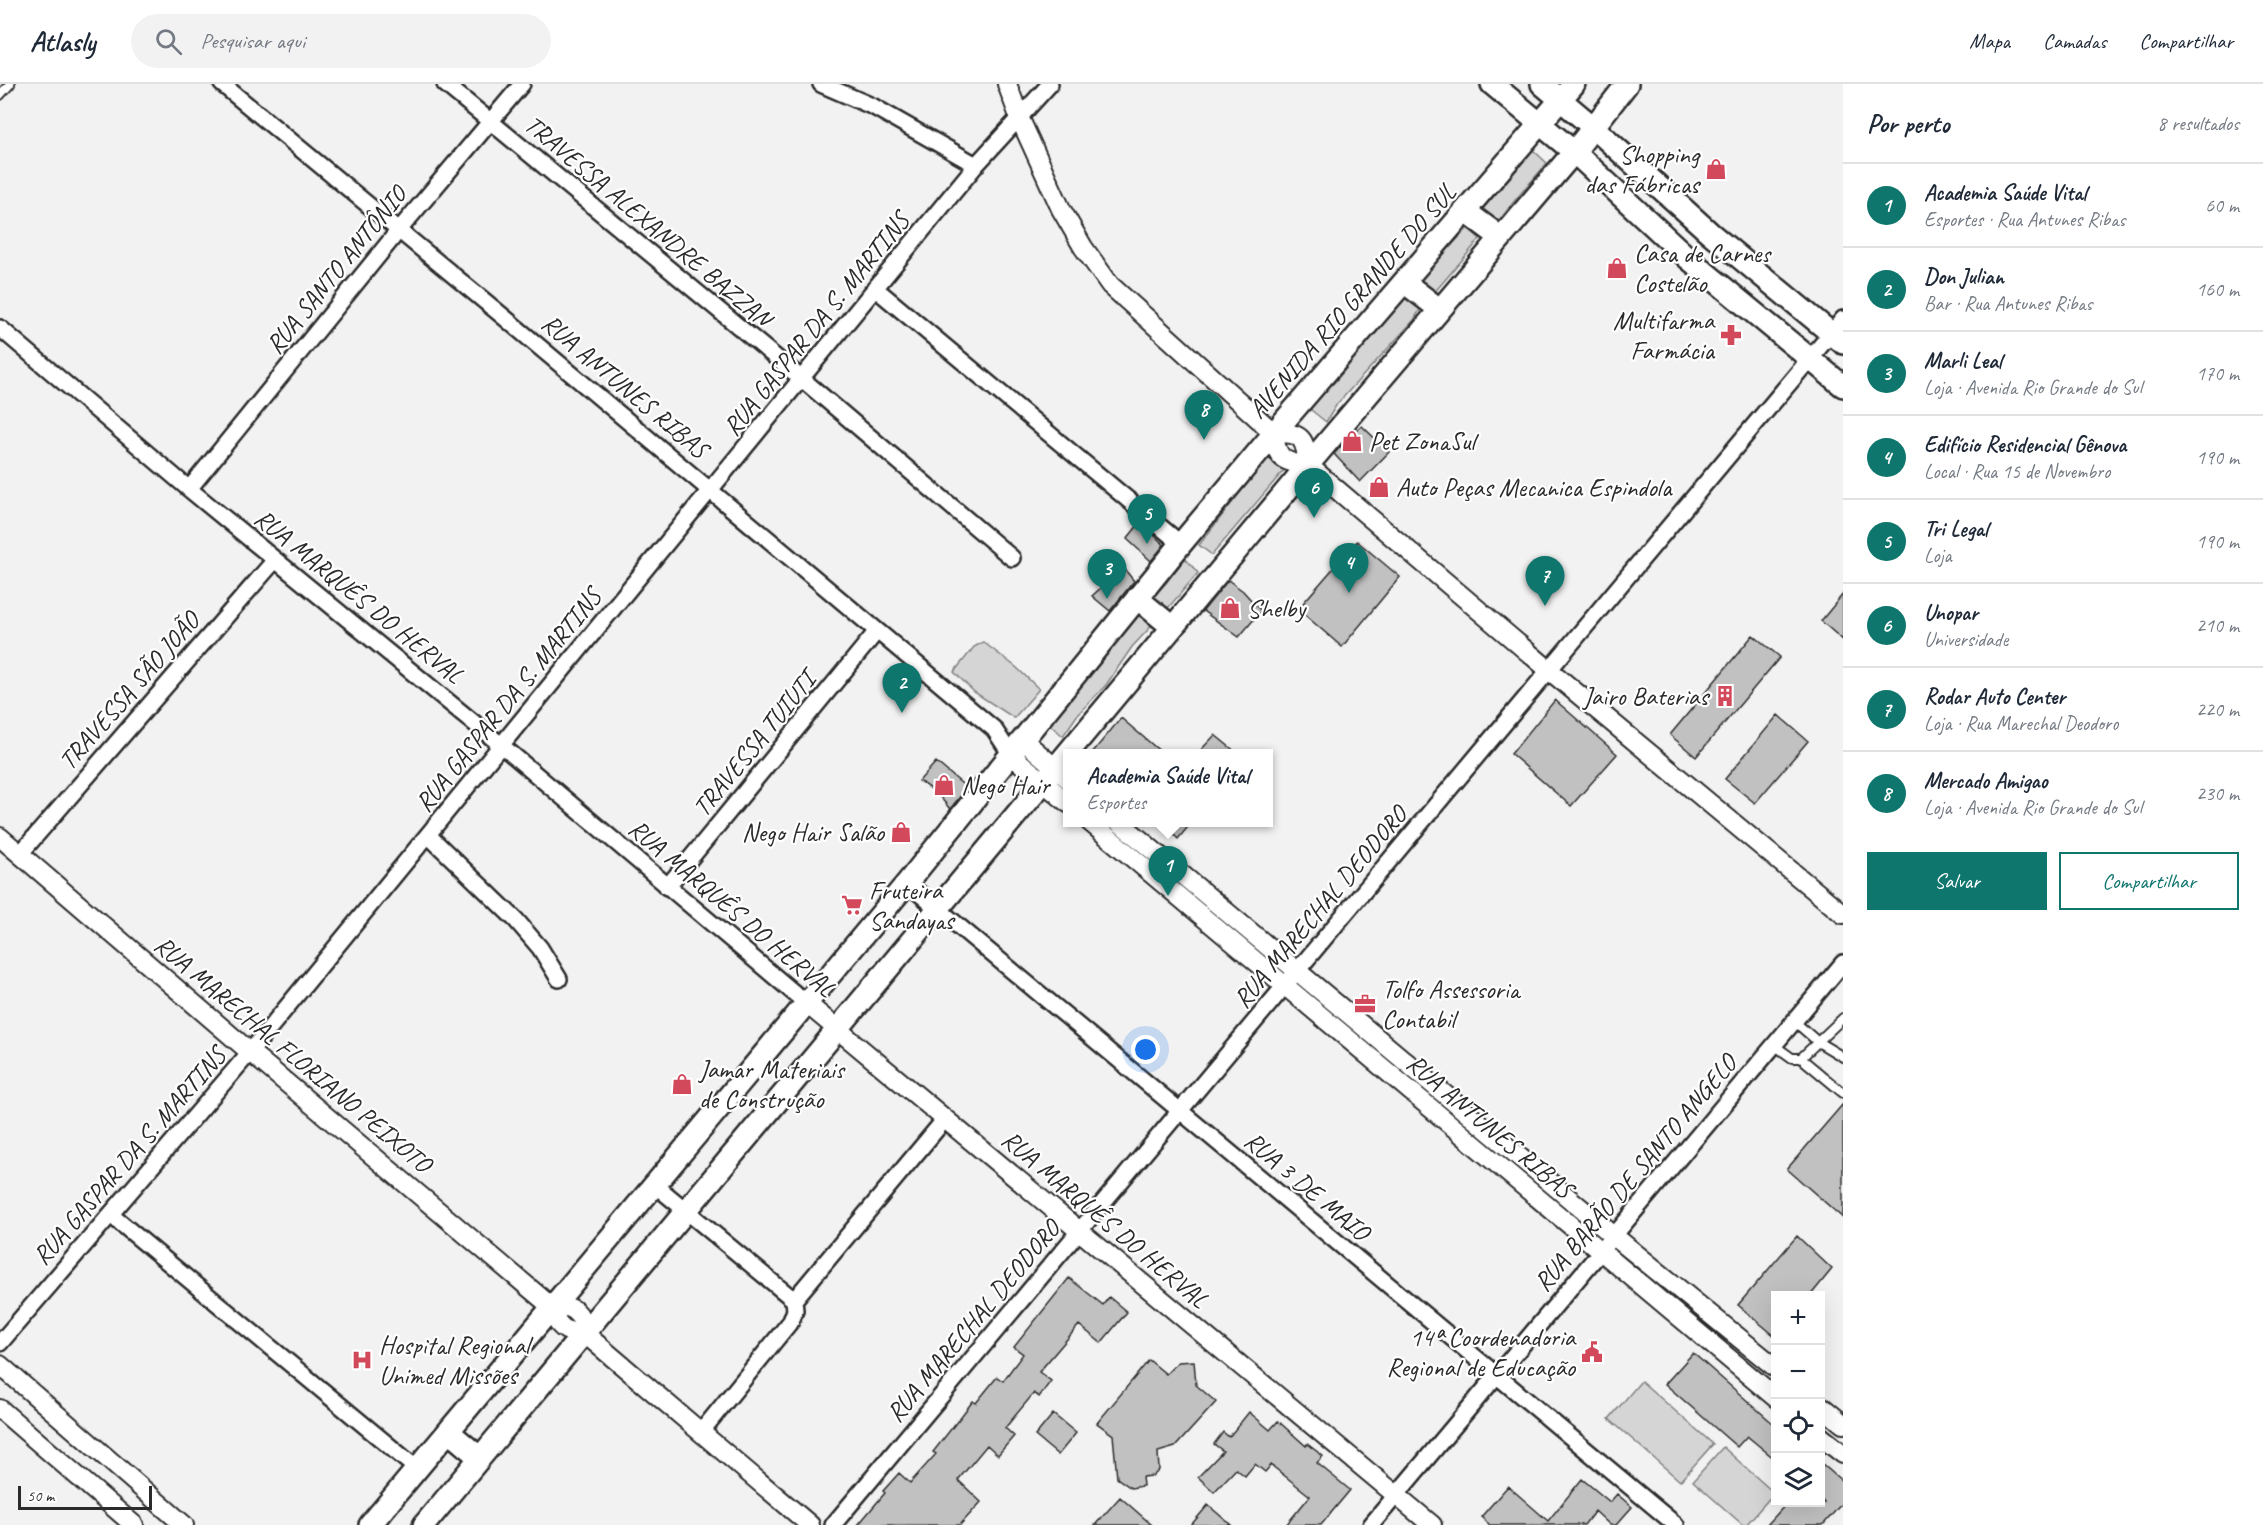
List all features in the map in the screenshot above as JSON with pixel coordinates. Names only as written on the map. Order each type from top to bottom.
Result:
[{"type":"main road","points":[[1492,84],[1574,152],[1689,258],[1843,386]]},
{"type":"main road","points":[[1542,84],[1568,92],[1593,127],[1710,233],[1839,332]]},
{"type":"main road","points":[[1076,749],[1172,627],[1574,152],[1627,84]]},
{"type":"main road","name":"AVENIDA RIO GRANDE DO SUL","points":[[370,1525],[907,883],[1181,544],[1568,92]]},
{"type":"main road","points":[[1465,210],[1500,237]]},
{"type":"main road","points":[[1689,258],[1710,233]]},
{"type":"main road","points":[[1404,282],[1439,309]]},
{"type":"main road","points":[[1137,598],[1172,627]]},
{"type":"main road","points":[[424,1525],[937,909],[1055,776]]},
{"type":"main road","points":[[449,1432],[480,1458]]},
{"type":"street","name":"RUA ANTUNES RIBAS","points":[[222,84],[994,729],[1055,776],[1063,793]]},
{"type":"street","name":"TRAVESSA ALEXANDRE BAZZAN","points":[[445,84],[802,379],[1012,558]]},
{"type":"street","name":"RUA SANTO ANTÔNIO","points":[[189,489],[399,230],[492,123],[522,84]]},
{"type":"street","points":[[821,84],[874,107],[976,165]]},
{"type":"street","points":[[1006,84],[1061,209],[1083,247],[1110,285],[1274,433],[1275,447],[1282,458],[1292,463],[1308,465],[1548,670],[1843,914]]},
{"type":"street","name":"RUA GASPAR DA S. MARTINS","points":[[0,1343],[250,1052],[711,492],[976,165],[1050,84]]},
{"type":"street","points":[[876,289],[1181,544]]},
{"type":"street","name":"RUA MARQUÊS DO HERVAL","points":[[0,328],[189,489],[501,745],[667,887],[1432,1525]]},
{"type":"street","name":"RUA MARECHAL DEODORO","points":[[832,1525],[1080,1232],[1810,358],[1839,332]]},
{"type":"street","points":[[1274,433],[1290,432],[1301,437],[1306,446],[1308,465]]},
{"type":"street","name":"TRAVESSA SÃO JOÃO","points":[[20,854],[274,560]]},
{"type":"street","name":"TRAVESSA TUIUTI","points":[[667,887],[877,631]]},
{"type":"street","name":"RUA ANTUNES RIBAS","points":[[1096,827],[1614,1236],[1771,1364]]},
{"type":"street","name":"RUA ANTUNES RIBAS","points":[[1124,827],[1291,979],[1601,1252],[1771,1394]]},
{"type":"street","points":[[428,835],[516,920],[540,948],[559,979]]},
{"type":"street","name":"RUA MARECHAL FLORIANO PEIXOTO","points":[[0,837],[553,1308],[564,1305],[575,1310],[582,1319],[584,1333],[810,1525]]},
{"type":"street","name":"RUA 3 DE MAIO","points":[[907,883],[1676,1525]]},
{"type":"street","name":"RUA BARÃO DE SANTO ANGELO","points":[[1371,1525],[1843,963]]},
{"type":"street","points":[[794,1300],[945,1119]]},
{"type":"street","points":[[655,1185],[794,1300],[795,1310],[791,1321],[701,1432]]},
{"type":"street","points":[[111,1215],[417,1469]]},
{"type":"street","points":[[0,1365],[184,1525]]},
{"type":"street","points":[[1825,1408],[1843,1424]]},
{"type":"street","points":[[0,1409],[134,1525]]},
{"type":"street","points":[[1825,1439],[1843,1454]]},
{"type":"lane","points":[[0,95],[10,84]]},
{"type":"lane","points":[[1801,1058],[1843,1018]]},
{"type":"lane","points":[[1794,1021],[1818,1042],[1843,1058]]},
{"type":"lane","points":[[1774,1045],[1792,1058],[1801,1058],[1843,1093]]},
{"type":"shaded area","points":[[1533,150],[1547,163],[1498,223],[1480,212]]},
{"type":"shaded area","points":[[1468,228],[1480,239],[1433,294],[1417,281]]},
{"type":"shaded area","points":[[1406,296],[1421,308],[1414,320],[1337,404],[1326,422],[1311,410],[1312,396],[1334,383]]},
{"type":"shaded area","points":[[1268,457],[1284,470],[1212,555],[1199,545]]},
{"type":"shaded area","points":[[1185,558],[1198,573],[1162,615],[1147,602],[1166,583]]},
{"type":"shaded area","points":[[1143,608],[1160,617],[1132,647],[1106,685],[1078,714],[1063,736],[1049,724]]},
{"type":"shaded area","points":[[983,642],[1016,667],[1039,689],[1014,718],[974,692],[954,672],[974,647]]},
{"type":"shaded area","points":[[1641,1381],[1713,1444],[1680,1481],[1609,1419]]},
{"type":"shaded area","points":[[1723,1447],[1771,1490],[1771,1496],[1746,1525],[1743,1525],[1693,1481]]},
{"type":"building","points":[[1362,426],[1389,452],[1360,482],[1334,454]]},
{"type":"building","points":[[1139,524],[1164,545],[1151,561],[1127,539]]},
{"type":"building","points":[[1357,541],[1400,577],[1342,647],[1298,609]]},
{"type":"building","points":[[1114,556],[1134,581],[1110,611],[1092,596],[1107,582],[1098,576]]},
{"type":"building","name":"Shelby","points":[[1228,580],[1243,591],[1261,611],[1239,637],[1203,611]]},
{"type":"building","points":[[1843,594],[1843,640],[1821,621]]},
{"type":"building","name":"Jairo Baterias","points":[[1753,635],[1780,657],[1696,757],[1670,735]]},
{"type":"building","points":[[1555,700],[1617,754],[1571,806],[1511,754]]},
{"type":"building","points":[[1778,715],[1808,741],[1755,803],[1725,779]]},
{"type":"building","points":[[1121,718],[1157,749],[1095,749]]},
{"type":"building","points":[[1215,735],[1232,749],[1202,749]]},
{"type":"building","name":"Nego Hair","points":[[936,762],[967,788],[950,809],[936,792],[919,781]]},
{"type":"building","points":[[1166,827],[1188,827],[1178,839]]},
{"type":"building","points":[[1843,1104],[1843,1218],[1787,1169]]},
{"type":"building","points":[[1797,1236],[1832,1269],[1814,1291],[1771,1291],[1771,1333],[1738,1305]]},
{"type":"building","points":[[1069,1278],[1103,1305],[1109,1297],[1127,1312],[1101,1343],[1079,1325],[1039,1372],[1051,1381],[1039,1397],[1034,1393],[1005,1428],[1014,1436],[998,1455],[987,1445],[958,1480],[981,1502],[960,1525],[858,1525],[899,1473],[910,1483],[936,1454],[933,1452],[973,1401],[976,1403],[997,1377],[1003,1381],[1023,1354],[1014,1347]]},
{"type":"building","points":[[1693,1353],[1771,1422],[1771,1456],[1747,1436],[1737,1447],[1665,1384]]},
{"type":"building","points":[[1149,1360],[1166,1374],[1178,1362],[1194,1361],[1196,1385],[1216,1402],[1175,1447],[1158,1452],[1159,1470],[1153,1476],[1142,1477],[1143,1486],[1131,1488],[1117,1478],[1113,1435],[1097,1423]]},
{"type":"building","points":[[1249,1412],[1270,1430],[1278,1421],[1306,1446],[1307,1444],[1323,1456],[1317,1463],[1350,1490],[1321,1525],[1286,1525],[1310,1496],[1271,1465],[1265,1472],[1255,1464],[1245,1476],[1236,1469],[1214,1492],[1198,1477],[1223,1451],[1214,1444],[1223,1432],[1229,1437]]},
{"type":"building","points":[[1053,1414],[1076,1433],[1058,1455],[1035,1436]]},
{"type":"building","points":[[1825,1466],[1843,1482],[1843,1502],[1823,1525],[1767,1525],[1783,1507],[1825,1507]]},
{"type":"building","points":[[1582,1479],[1610,1502],[1617,1494],[1632,1507],[1616,1525],[1610,1525],[1595,1511],[1584,1525],[1490,1525],[1481,1517],[1508,1486],[1548,1521]]},
{"type":"building","points":[[1120,1497],[1152,1525],[1095,1525]]},
{"type":"building","points":[[1208,1505],[1231,1525],[1191,1525]]},
{"type":"place","name":"Shopping das Fábricas","points":[[1716,169]]},
{"type":"place","name":"Casa de Carnes Costelão","points":[[1617,268]]},
{"type":"place","name":"Multifarma Farmácia","points":[[1731,335]]},
{"type":"place","name":"Mercado Amigao","points":[[1204,440]]},
{"type":"place","name":"Pet ZonaSul","points":[[1352,441]]},
{"type":"place","name":"Auto Peças Mecanica Espindola","points":[[1379,487]]},
{"type":"place","name":"Unopar","points":[[1314,518]]},
{"type":"place","name":"Tri Legal","points":[[1147,544]]},
{"type":"place","name":"Edifício Residencial Gênova","points":[[1349,593]]},
{"type":"place","name":"Marli Leal","points":[[1107,599]]},
{"type":"place","name":"Rodar Auto Center","points":[[1545,606]]},
{"type":"place","name":"Shelby","points":[[1230,608]]},
{"type":"place","name":"Jairo Baterias","points":[[1725,696]]},
{"type":"place","name":"Don Julian","points":[[902,713]]},
{"type":"place","name":"Nego Hair","points":[[944,785]]},
{"type":"place","name":"Nego Hair Salão","points":[[901,832]]},
{"type":"place","name":"Academia Saúde Vital","points":[[1168,896]]},
{"type":"place","name":"Fruteira Sandayas","points":[[852,905]]},
{"type":"place","name":"Tolfo Assessoria Contabil","points":[[1365,1004]]},
{"type":"place","name":"Jamar Materiais de Construção","points":[[682,1084]]},
{"type":"place","name":"14ª Coordenadoria Regional de Educação","points":[[1592,1352]]},
{"type":"place","name":"Hospital Regional Unimed Missões","points":[[362,1360]]}]
